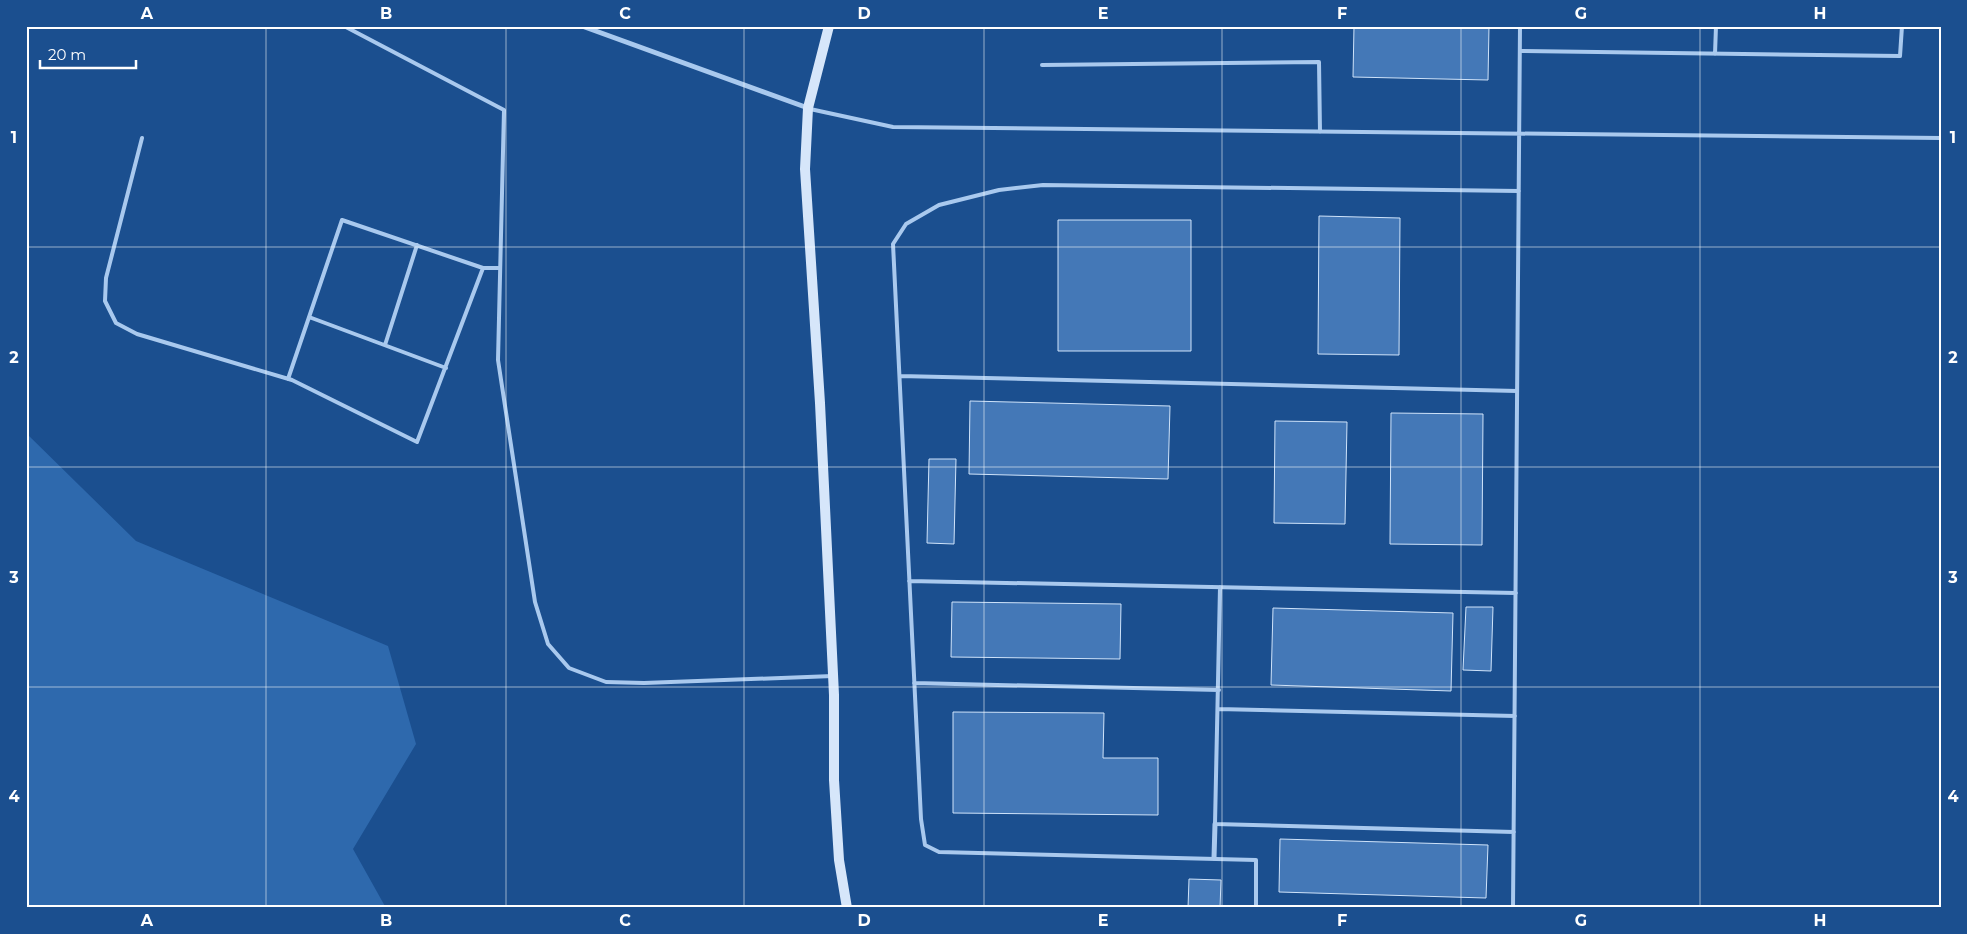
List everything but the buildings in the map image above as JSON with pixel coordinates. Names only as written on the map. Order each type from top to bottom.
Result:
[{"type":"street","points":[[582,26],[808,108]]},
{"type":"street","points":[[829,26],[808,108],[805,169],[820,403],[833,676],[834,780],[839,860],[847,908]]},
{"type":"street","points":[[1214,858],[1215,824]]},
{"type":"lane","points":[[344,26],[504,110],[498,360],[536,602],[548,644],[569,668],[606,682],[644,683],[833,676]]},
{"type":"lane","points":[[1513,908],[1520,26]]},
{"type":"lane","points":[[1715,54],[1716,26]]},
{"type":"lane","points":[[1520,51],[1900,56],[1902,26]]},
{"type":"lane","points":[[1042,65],[1319,62],[1320,132]]},
{"type":"lane","points":[[808,108],[893,128],[1941,138]]},
{"type":"lane","points":[[142,138],[106,278],[105,301],[116,322],[137,334],[288,379],[417,442],[483,268]]},
{"type":"lane","points":[[1256,908],[1256,860],[939,852],[926,844],[921,819],[893,244],[906,224],[939,205],[999,190],[1043,185],[1519,191]]},
{"type":"lane","points":[[288,379],[342,220],[483,268],[500,268]]},
{"type":"lane","points":[[385,345],[417,245]]},
{"type":"lane","points":[[309,317],[446,368]]},
{"type":"lane","points":[[900,376],[1517,391]]},
{"type":"lane","points":[[910,581],[1516,593]]},
{"type":"lane","points":[[1220,587],[1215,824],[1514,832]]},
{"type":"lane","points":[[914,683],[1219,690]]},
{"type":"lane","points":[[1218,709],[1515,716]]},
{"type":"shaded area","points":[[26,433],[136,541],[388,646],[416,744],[353,849],[386,908],[26,908]]}]
